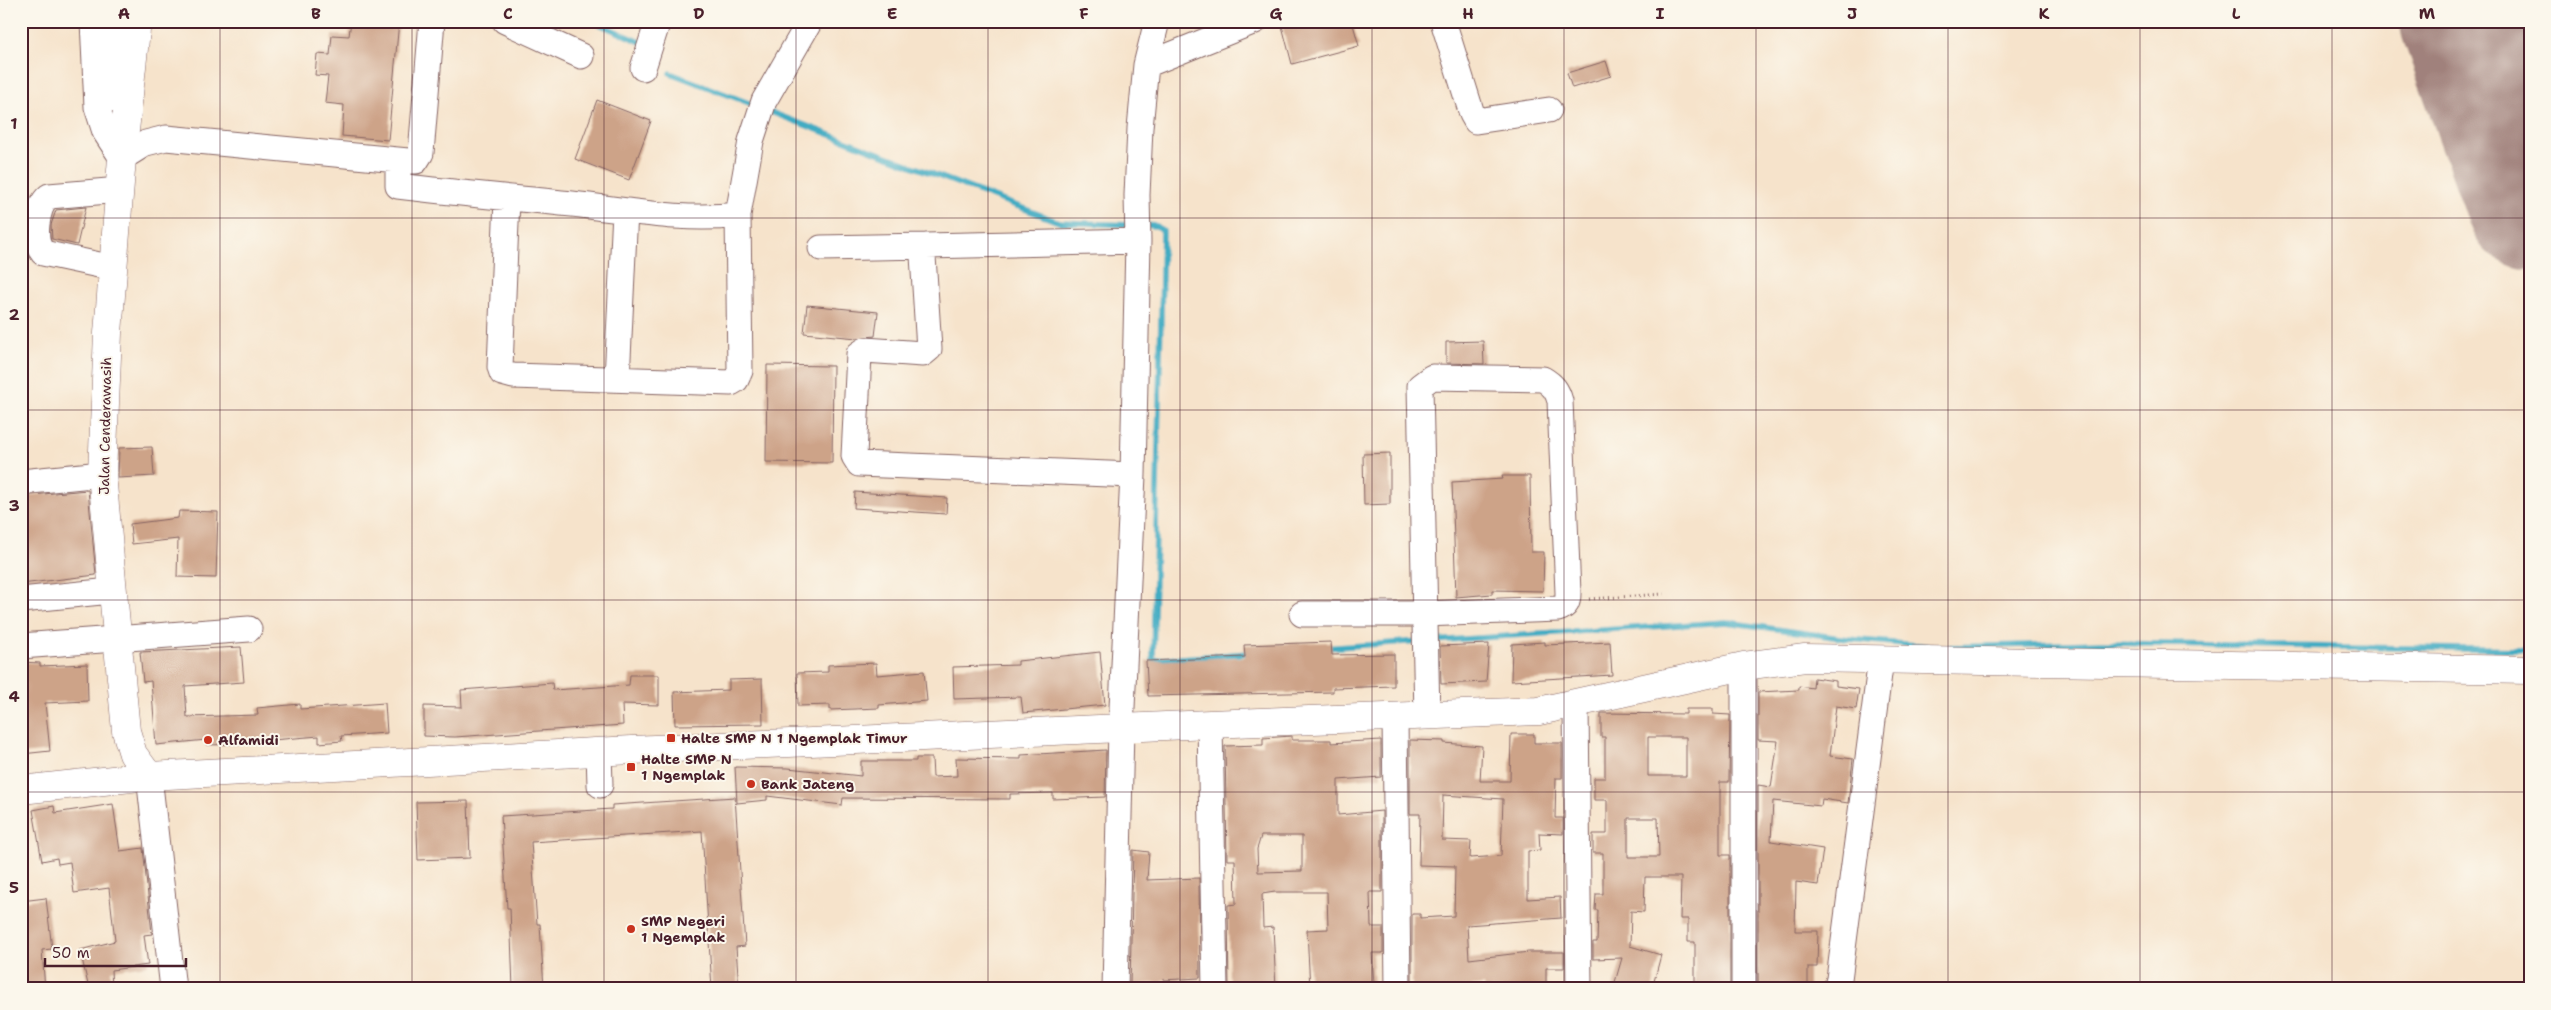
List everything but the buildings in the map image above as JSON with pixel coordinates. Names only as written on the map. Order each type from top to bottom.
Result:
[{"type":"main road","points":[[115,21],[113,63],[122,158]]},
{"type":"main road","points":[[122,158],[137,21]]},
{"type":"main road","name":"Jalan Cenderawasih","points":[[122,158],[103,406],[102,474],[111,591],[128,743],[149,776]]},
{"type":"main road","points":[[21,790],[149,776],[599,752],[1539,711],[1576,705],[1744,666],[1805,658],[2109,665],[2530,670]]},
{"type":"street","points":[[93,21],[97,108],[105,132],[122,158],[146,143],[166,138],[416,161],[421,153],[432,21]]},
{"type":"street","points":[[504,21],[581,56]]},
{"type":"street","points":[[643,68],[658,21]]},
{"type":"street","points":[[507,198],[500,367],[502,373],[513,376],[731,383],[736,380],[740,371],[738,215],[752,141],[767,95],[810,21]]},
{"type":"street","points":[[1115,989],[1121,729],[1133,475],[1137,218],[1146,65],[1157,21]]},
{"type":"street","points":[[1146,65],[1255,21]]},
{"type":"street","points":[[1443,21],[1472,114],[1476,120],[1549,110]]},
{"type":"street","points":[[398,160],[398,186],[695,219],[738,215]]},
{"type":"street","points":[[113,268],[43,253],[37,244],[36,236],[41,208],[44,200],[49,196],[120,190]]},
{"type":"street","points":[[617,379],[625,211]]},
{"type":"street","points":[[821,248],[926,246],[1137,218]]},
{"type":"street","points":[[926,246],[924,256],[930,349],[923,354],[866,350],[859,354],[854,456],[857,463],[1133,475]]},
{"type":"street","points":[[1302,614],[1424,625],[1558,609],[1564,606],[1568,599],[1558,392],[1552,385],[1543,380],[1432,377],[1421,383],[1419,389],[1424,625],[1428,716]]},
{"type":"street","points":[[21,482],[102,474]]},
{"type":"street","points":[[21,600],[111,591]]},
{"type":"street","points":[[21,646],[249,629]]},
{"type":"street","points":[[1836,989],[1839,979],[1881,659]]},
{"type":"street","points":[[1744,666],[1744,989]]},
{"type":"street","points":[[1576,705],[1579,989]]},
{"type":"street","points":[[1395,717],[1398,989]]},
{"type":"street","points":[[1210,724],[1214,989]]},
{"type":"street","points":[[599,752],[600,785]]},
{"type":"street","points":[[149,776],[173,989]]},
{"type":"street","points":[[170,957],[192,989]]},
{"type":"path","points":[[1568,599],[1664,594]]},
{"type":"waterway","points":[[592,21],[643,43]]},
{"type":"waterway","points":[[670,73],[757,106]]},
{"type":"waterway","points":[[768,111],[1059,222],[1131,225]]},
{"type":"waterway","points":[[1143,225],[1157,226],[1163,231],[1153,660],[1250,653]]},
{"type":"waterway","points":[[1432,641],[1726,622],[1848,639],[1938,647]]},
{"type":"waterway","points":[[1324,648],[1420,641]]},
{"type":"waterway","points":[[1950,647],[2102,643],[2530,650]]},
{"type":"runway","points":[[2464,21],[2530,205]]},
{"type":"place","name":"Halte SMP N 1 Ngemplak Timur","points":[[671,738]]},
{"type":"place","name":"Alfamidi","points":[[208,740]]},
{"type":"place","name":"Halte SMP N 1 Ngemplak","points":[[631,767]]},
{"type":"place","name":"Bank Jateng","points":[[751,784]]},
{"type":"place","name":"SMP Negeri 1 Ngemplak","points":[[631,929]]}]
